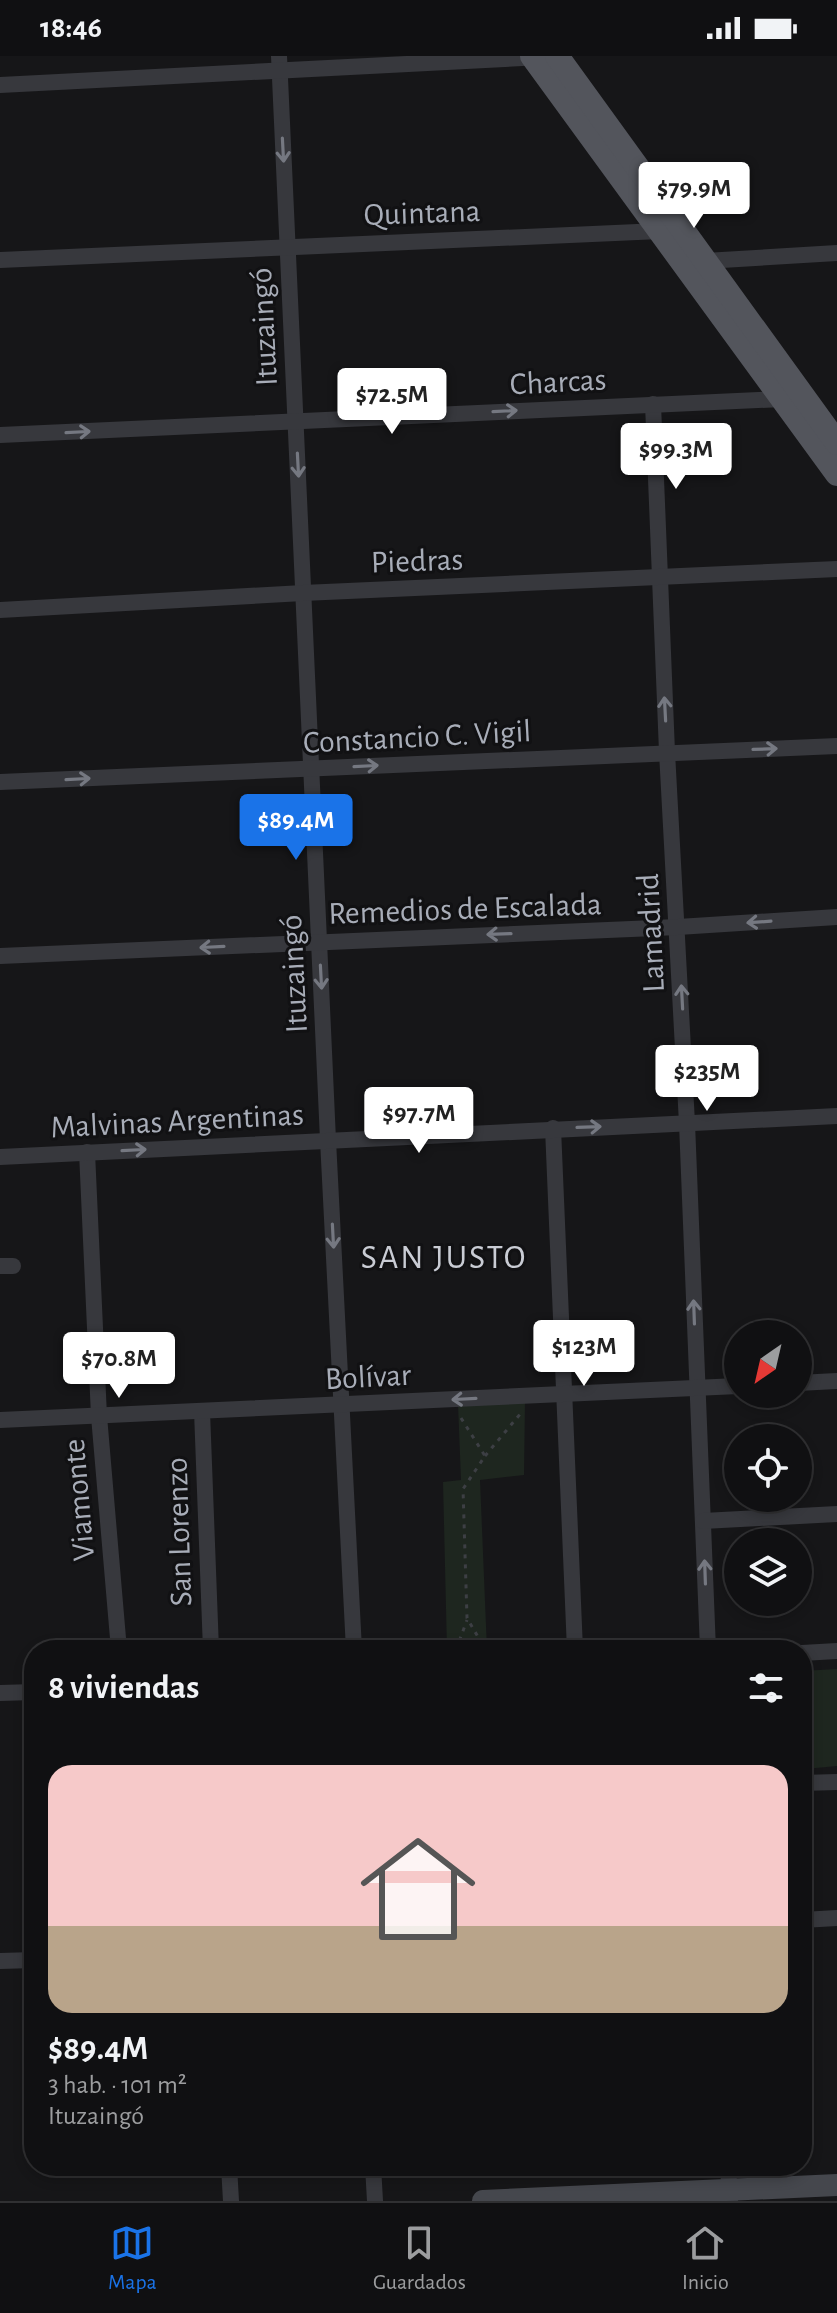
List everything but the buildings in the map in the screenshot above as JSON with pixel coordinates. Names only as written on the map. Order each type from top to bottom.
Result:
[{"type":"main road","points":[[544,56],[660,231],[837,474]]},
{"type":"main road","points":[[544,56],[705,261],[835,437]]},
{"type":"main road","points":[[483,2201],[730,2195],[837,2185]]},
{"type":"street","points":[[0,85],[280,64],[544,56]]},
{"type":"street","name":"Ituzaingó","points":[[280,64],[353,1640]]},
{"type":"street","points":[[660,231],[705,261],[837,253]]},
{"type":"street","name":"Quintana","points":[[0,260],[660,231]]},
{"type":"street","name":"Charcas","points":[[0,435],[782,399]]},
{"type":"street","name":"Lamadrid","points":[[653,404],[708,1640]]},
{"type":"street","name":"Piedras","points":[[0,610],[837,569]]},
{"type":"street","name":"Constancio C. Vigil","points":[[0,782],[837,746]]},
{"type":"street","name":"Remedios de Escalada","points":[[0,956],[678,927],[837,917]]},
{"type":"street","name":"Malvinas Argentinas","points":[[0,1157],[837,1116]]},
{"type":"street","points":[[553,1128],[575,1640]]},
{"type":"street","name":"Viamonte","points":[[87,1152],[99,1416],[118,1640]]},
{"type":"street","points":[[812,1382],[837,1381]]},
{"type":"street","name":"Bolívar","points":[[0,1420],[724,1386]]},
{"type":"street","name":"San Lorenzo","points":[[202,1411],[211,1640]]},
{"type":"street","points":[[703,1521],[837,1514]]},
{"type":"street","points":[[812,1652],[837,1651]]},
{"type":"street","points":[[0,1693],[24,1692]]},
{"type":"street","points":[[812,1783],[837,1782]]},
{"type":"street","points":[[812,1919],[837,1918]]},
{"type":"street","points":[[0,1961],[24,1960]]},
{"type":"street","points":[[230,2176],[231,2201]]},
{"type":"street","points":[[374,2176],[375,2201]]},
{"type":"path","points":[[459,1640],[467,1618],[463,1489],[485,1456],[521,1413]]},
{"type":"path","points":[[461,1418],[485,1456]]},
{"type":"path","points":[[467,1618],[480,1640]]},
{"type":"shaded area","points":[[525,1400],[524,1475],[480,1480],[487,1640],[447,1640],[443,1482],[461,1480],[458,1404]]},
{"type":"shaded area","points":[[837,1669],[837,1766],[812,1768],[812,1670]]},
{"type":"district","name":"SAN JUSTO","points":[[444,1256]]}]
